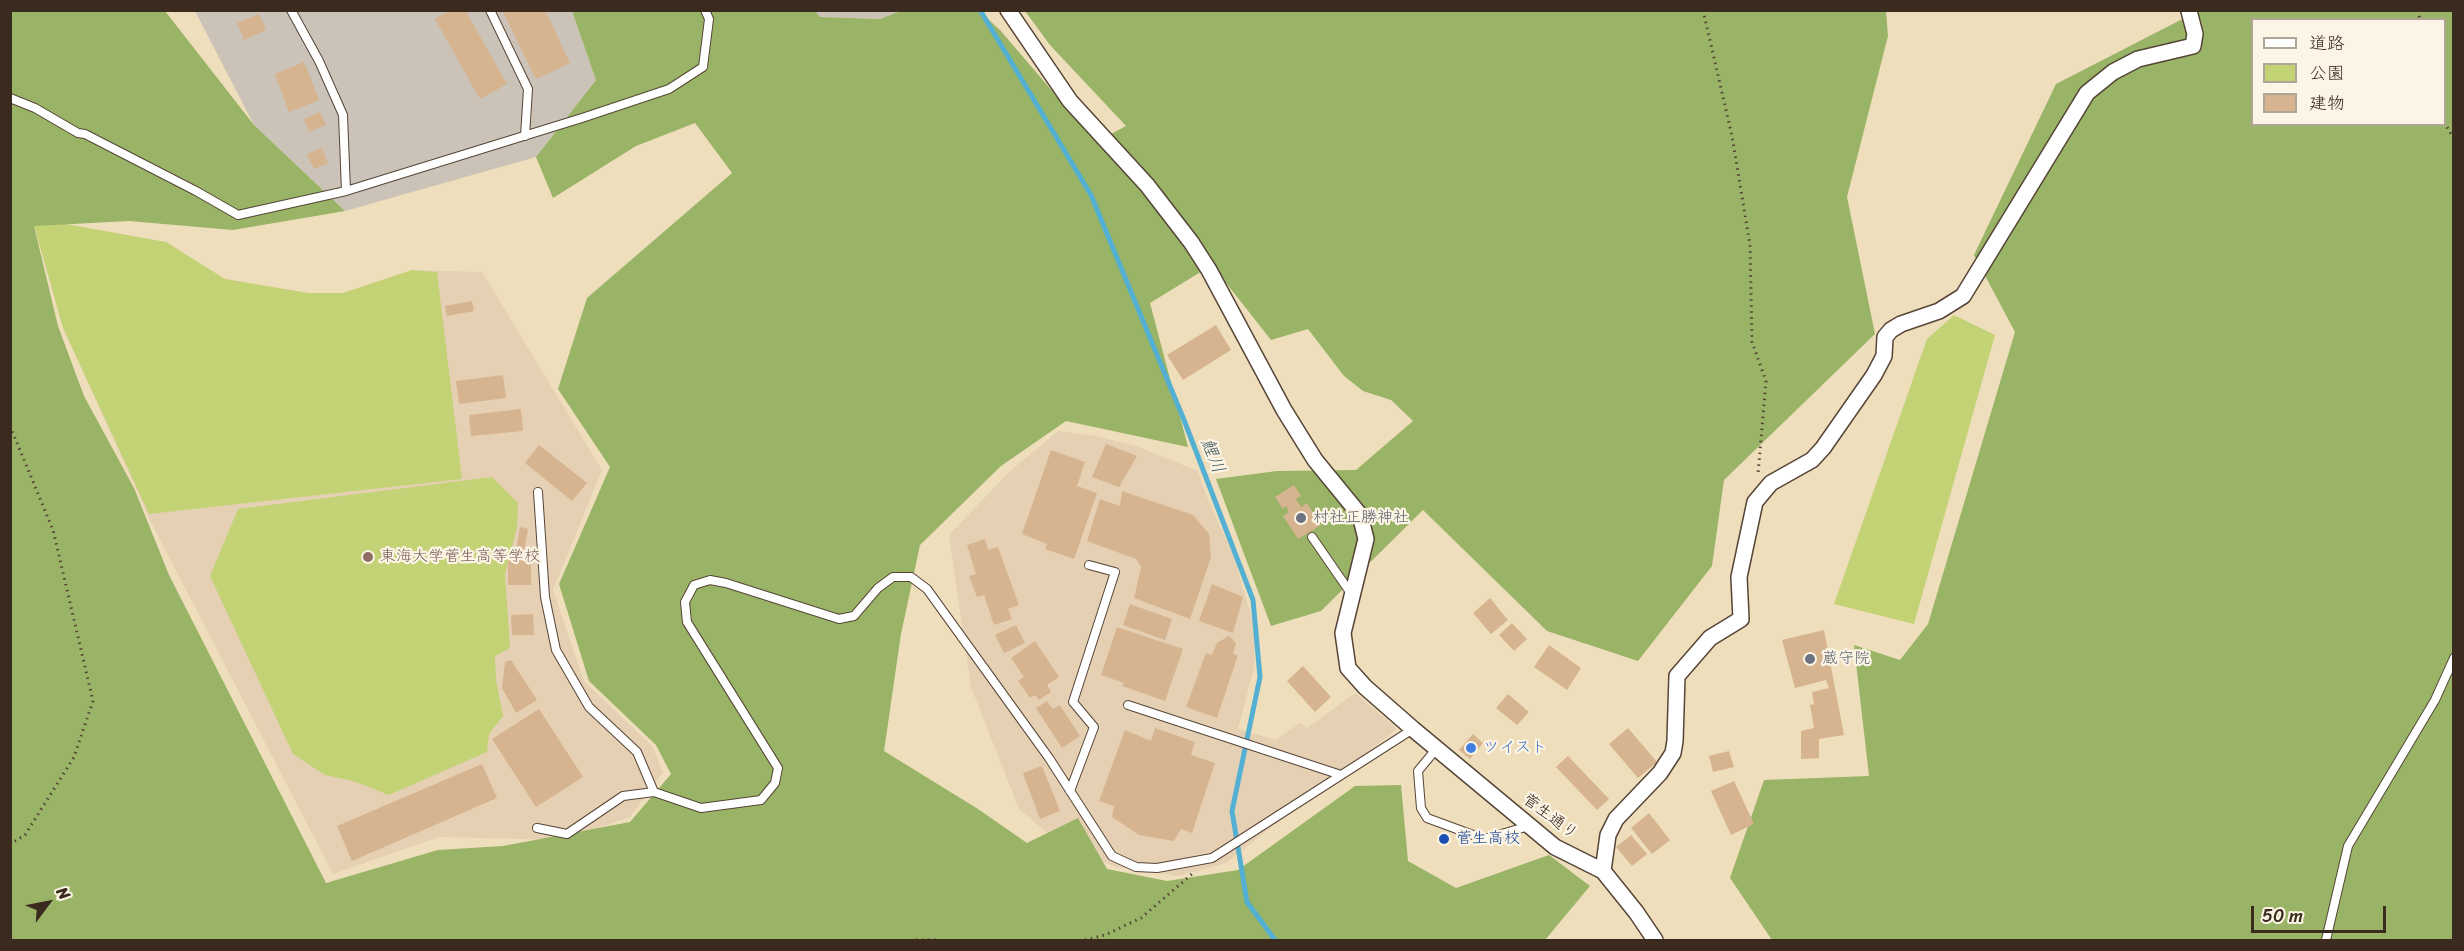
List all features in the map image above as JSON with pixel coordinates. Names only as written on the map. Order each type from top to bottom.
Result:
[{"type":"street","name":"菅生通り","points":[[1008,10],[1070,101],[1147,185],[1191,242],[1209,270],[1284,410],[1315,460],[1360,514],[1366,538],[1343,633],[1348,668],[1365,687],[1413,729],[1555,847],[1603,871],[1655,940]]},
{"type":"street","points":[[1603,871],[1608,835],[1616,819],[1628,804],[1644,792],[1673,753],[1676,741],[1677,676],[1710,638],[1741,619],[1739,577],[1755,502],[1772,483],[1812,460],[1823,448],[1874,375],[1884,356],[1885,337],[1891,330],[1901,324],[1939,311],[1963,296],[2087,93],[2113,72],[2138,59],[2193,46],[2195,34],[2189,11]]},
{"type":"lane","points":[[291,10],[319,61],[343,115],[346,191]]},
{"type":"lane","points":[[490,10],[528,89],[525,136]]},
{"type":"lane","points":[[10,98],[35,108],[78,133],[86,134],[238,215],[346,191],[669,89],[703,67],[709,19],[705,10]]},
{"type":"lane","points":[[538,492],[545,597],[556,650],[589,707],[637,752],[654,792]]},
{"type":"lane","points":[[1312,537],[1352,596]]},
{"type":"lane","points":[[1070,791],[1094,727],[1073,702],[1115,572],[1089,565]]},
{"type":"lane","points":[[537,828],[567,834],[623,795],[654,792],[700,808],[761,800],[775,783],[778,768],[687,622],[685,602],[694,585],[710,580],[838,619],[854,616],[878,588],[894,577],[911,577],[927,590],[1049,758],[1112,856],[1136,867],[1157,868],[1215,856],[1413,729]]},
{"type":"lane","points":[[2326,940],[2348,846],[2434,700],[2454,657]]},
{"type":"lane","points":[[1128,705],[1341,775]]},
{"type":"lane","points":[[1437,748],[1418,771],[1421,808],[1427,818],[1484,839],[1529,826]]},
{"type":"path","points":[[1703,10],[1732,136],[1750,245],[1752,342],[1766,381],[1755,502]]},
{"type":"path","points":[[2446,124],[2454,139]]},
{"type":"path","points":[[10,426],[52,530],[93,701],[74,757],[25,836],[10,844]]},
{"type":"path","points":[[1085,940],[1105,935],[1141,918],[1215,856]]},
{"type":"path","points":[[916,940],[939,940]]},
{"type":"shaded area","points":[[195,11],[572,11],[596,80],[536,157],[345,211],[254,125]]},
{"type":"shaded area","points":[[814,11],[901,11],[881,19],[820,17]]},
{"type":"shaded area","name":"東海大学菅生高等学校","points":[[32,218],[166,242],[225,279],[308,293],[343,293],[412,270],[482,272],[602,470],[553,590],[584,681],[652,746],[663,772],[630,817],[564,840],[439,837],[333,874],[152,524],[63,328]]},
{"type":"shaded area","points":[[1058,431],[1096,436],[1136,446],[1198,471],[1206,495],[1234,557],[1255,638],[1254,667],[1238,729],[1276,740],[1300,723],[1307,728],[1355,693],[1397,729],[1226,863],[1179,876],[1116,867],[1059,843],[1019,809],[971,687],[949,535],[1009,472]]},
{"type":"green space","points":[[814,10],[820,17],[880,19],[901,11],[979,11],[1000,30],[1096,142],[1126,126],[1050,45],[1025,11],[1886,11],[1888,36],[1847,197],[1875,334],[1724,480],[1712,566],[1638,661],[1547,631],[1423,510],[1321,611],[1271,626],[1216,479],[1277,471],[1356,470],[1413,421],[1391,400],[1363,391],[1344,376],[1308,329],[1271,340],[1212,265],[1150,303],[1188,447],[1066,421],[1001,466],[920,545],[901,634],[884,751],[978,809],[1027,843],[1078,818],[1107,869],[1167,881],[1238,870],[1355,786],[1401,785],[1408,861],[1456,888],[1549,855],[1590,886],[1545,940],[11,940],[10,11],[165,11],[254,125],[345,211],[233,230],[129,221],[34,226],[58,326],[84,396],[134,488],[169,575],[326,883],[438,850],[503,846],[630,822],[671,774],[656,745],[589,681],[559,584],[610,467],[558,389],[587,298],[732,173],[695,123],[636,146],[553,198],[536,157],[596,80],[572,11]]},
{"type":"green space","points":[[2198,11],[2453,11],[2453,940],[1772,940],[1730,878],[1764,780],[1869,776],[1854,645],[1900,660],[1928,624],[2015,332],[1974,255],[2056,84]]},
{"type":"green space","points":[[32,218],[166,242],[225,279],[308,293],[343,293],[412,270],[437,272],[462,479],[149,514],[63,328]]},
{"type":"green space","points":[[1954,315],[1995,335],[1914,624],[1834,604],[1927,339]]},
{"type":"green space","points":[[492,477],[518,503],[517,527],[505,574],[510,648],[495,656],[496,680],[503,716],[489,734],[487,752],[389,795],[353,781],[325,775],[293,754],[210,576],[238,509]]},
{"type":"building","points":[[450,10],[465,10],[507,84],[480,99],[435,19]]},
{"type":"building","points":[[502,10],[545,10],[570,63],[536,79]]},
{"type":"building","points":[[259,14],[266,30],[244,40],[237,23]]},
{"type":"building","points":[[304,62],[319,100],[289,112],[275,74]]},
{"type":"building","points":[[320,112],[326,125],[309,132],[304,119]]},
{"type":"building","points":[[322,148],[328,163],[314,169],[307,154]]},
{"type":"building","points":[[472,301],[474,311],[447,316],[445,306]]},
{"type":"building","points":[[1216,325],[1231,350],[1183,380],[1167,355]]},
{"type":"building","points":[[503,375],[506,398],[459,404],[456,381]]},
{"type":"building","points":[[521,409],[523,431],[471,436],[469,415]]},
{"type":"building","points":[[1106,444],[1137,456],[1119,487],[1092,477]]},
{"type":"building","points":[[539,445],[587,483],[572,501],[525,463]]},
{"type":"building","points":[[1051,450],[1085,462],[1077,486],[1097,493],[1074,559],[1045,549],[1047,544],[1022,534]]},
{"type":"building","points":[[1294,485],[1301,496],[1296,499],[1301,507],[1307,503],[1321,525],[1298,539],[1283,516],[1289,512],[1286,506],[1283,509],[1275,497]]},
{"type":"building","points":[[1122,491],[1193,515],[1209,534],[1211,557],[1190,619],[1134,598],[1141,567],[1136,559],[1087,541],[1100,499],[1120,506]]},
{"type":"building","points":[[520,527],[528,529],[524,551],[516,550]]},
{"type":"building","points":[[985,539],[988,550],[998,547],[1019,605],[1008,609],[1012,619],[994,625],[984,595],[977,597],[969,576],[976,574],[967,545]]},
{"type":"building","points":[[508,560],[531,561],[531,585],[508,585]]},
{"type":"building","points":[[1212,584],[1243,597],[1233,633],[1199,621]]},
{"type":"building","points":[[1490,598],[1508,620],[1491,634],[1473,613]]},
{"type":"building","points":[[1130,604],[1172,619],[1165,640],[1123,625]]},
{"type":"building","points":[[533,614],[534,635],[512,635],[511,615]]},
{"type":"building","points":[[1512,623],[1527,639],[1514,651],[1499,635]]},
{"type":"building","points":[[1016,625],[1025,643],[1004,653],[995,635]]},
{"type":"building","points":[[1117,627],[1183,649],[1165,701],[1122,686],[1124,683],[1101,675]]},
{"type":"building","points":[[1824,630],[1844,735],[1819,739],[1819,758],[1801,759],[1801,731],[1814,728],[1810,705],[1814,704],[1812,692],[1829,688],[1826,680],[1795,688],[1782,640]]},
{"type":"building","points":[[1229,636],[1236,643],[1233,654],[1238,655],[1217,718],[1186,707],[1206,653],[1212,655],[1217,643]]},
{"type":"building","points":[[1035,641],[1059,677],[1047,685],[1051,692],[1039,700],[1035,695],[1030,698],[1018,681],[1024,677],[1011,658]]},
{"type":"building","points":[[1549,645],[1581,668],[1567,690],[1534,667]]},
{"type":"building","points":[[511,660],[537,700],[516,713],[502,688],[505,662]]},
{"type":"building","points":[[1303,666],[1331,697],[1315,712],[1287,681]]},
{"type":"building","points":[[1508,694],[1529,712],[1517,725],[1496,708]]},
{"type":"building","points":[[1047,701],[1053,709],[1060,705],[1080,736],[1062,748],[1036,708]]},
{"type":"building","points":[[539,709],[583,777],[536,807],[492,739]]},
{"type":"building","points":[[1155,728],[1195,742],[1191,755],[1215,763],[1192,833],[1181,829],[1174,841],[1139,835],[1112,817],[1114,806],[1099,801],[1125,730],[1151,741]]},
{"type":"building","points":[[1628,728],[1657,762],[1638,778],[1609,744]]},
{"type":"building","points":[[1473,734],[1483,743],[1470,759],[1459,750]]},
{"type":"building","points":[[1729,751],[1734,767],[1713,772],[1709,756]]},
{"type":"building","points":[[1568,756],[1609,799],[1597,810],[1556,767]]},
{"type":"building","points":[[482,764],[497,798],[352,861],[337,826]]},
{"type":"building","points":[[1042,766],[1060,811],[1040,819],[1023,773]]},
{"type":"building","points":[[1734,781],[1754,824],[1731,835],[1711,791]]},
{"type":"building","points":[[1649,813],[1670,840],[1652,854],[1631,828]]},
{"type":"building","points":[[1631,835],[1647,854],[1632,866],[1616,847]]},
{"type":"waterway","name":"鯉川","points":[[980,10],[1091,195],[1184,420],[1253,600],[1260,677],[1232,811],[1247,902],[1275,940]]},
{"type":"place","name":"村社正勝神社","points":[[1301,518]]},
{"type":"place","name":"東海大学菅生高等学校","points":[[368,557]]},
{"type":"place","name":"蔵守院","points":[[1810,659]]},
{"type":"place","name":"ツイスト","points":[[1471,748]]},
{"type":"place","name":"菅生高校","points":[[1444,839]]}]
